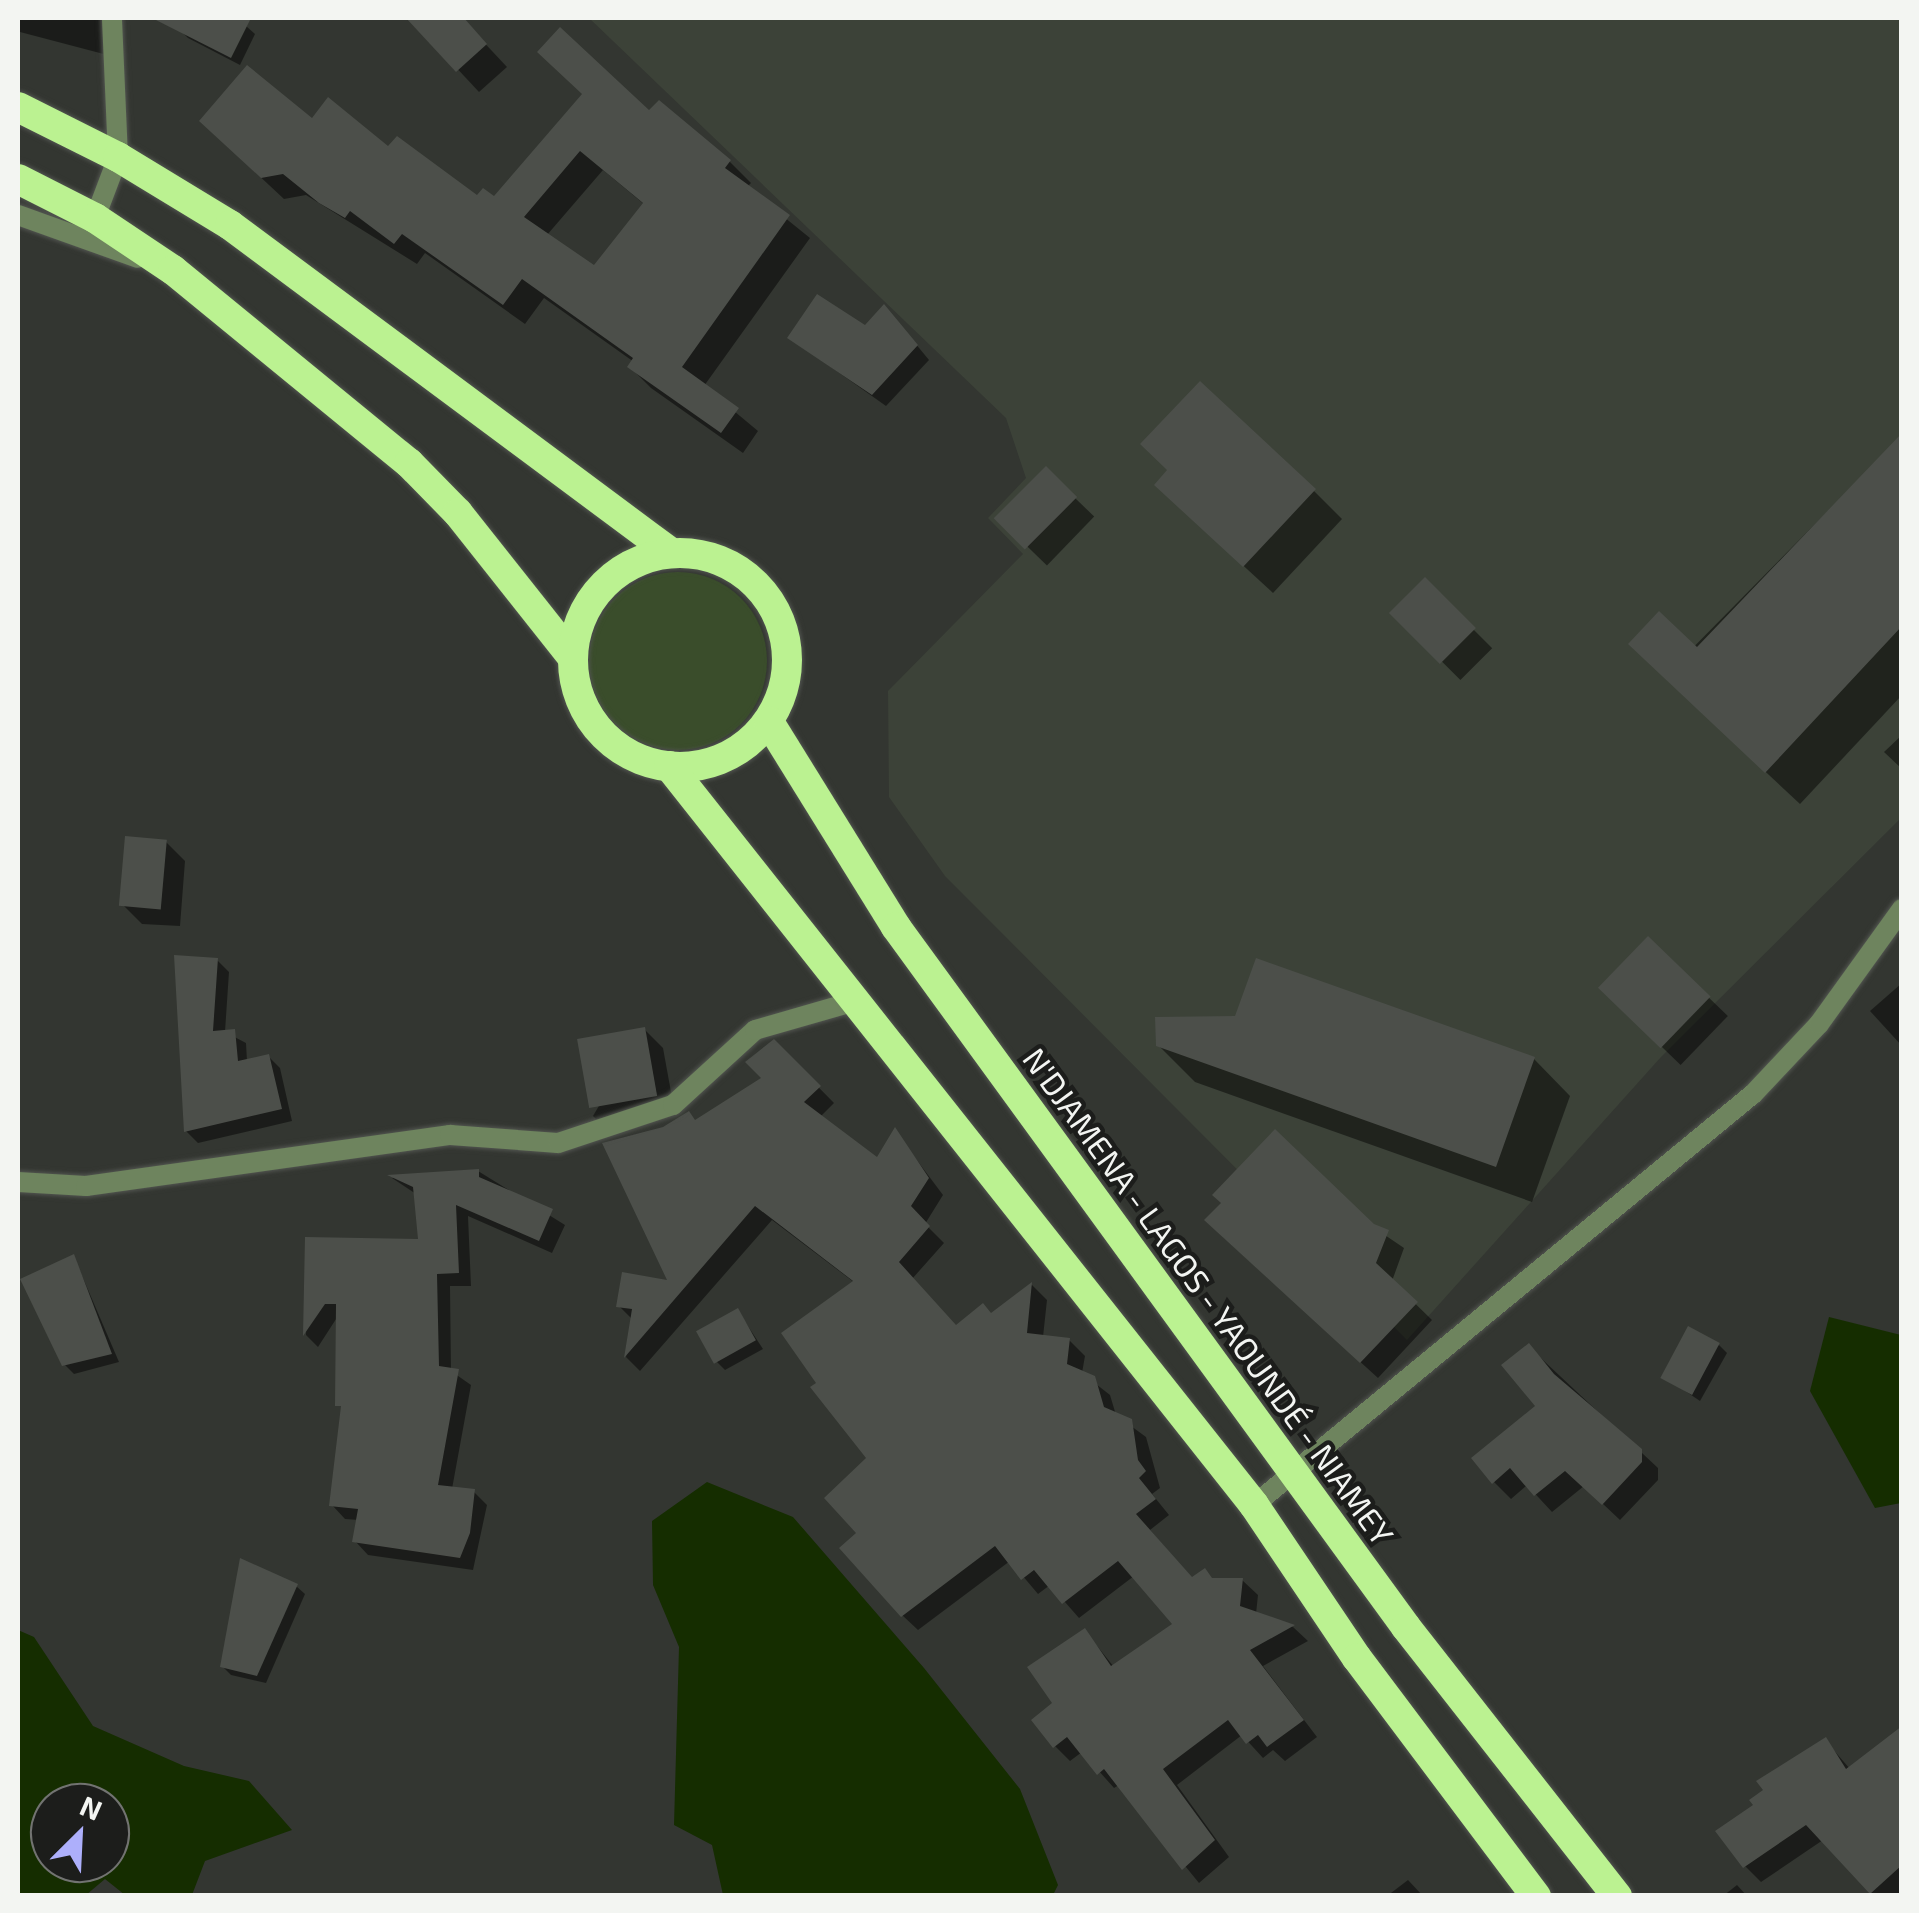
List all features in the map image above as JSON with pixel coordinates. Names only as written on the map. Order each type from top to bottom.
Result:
[{"type":"highway","points":[[18,107],[118,157],[246,236],[670,552],[734,566],[760,587],[778,614],[788,672],[769,722],[725,757],[668,766]]},
{"type":"highway","points":[[18,178],[95,218],[173,270],[408,462],[458,513],[572,657],[589,718],[610,742],[668,766],[859,1000],[1254,1506],[1357,1658],[1536,1896]]},
{"type":"highway","points":[[572,657],[590,598],[626,567],[670,552]]},
{"type":"highway","name":"N'DJAMENA - LAGOS - YAOUNDÉ - NIAMEY","points":[[769,722],[896,926],[1406,1626],[1617,1896]]},
{"type":"street","points":[[95,218],[118,157],[112,18]]},
{"type":"street","points":[[18,215],[173,270]]},
{"type":"street","points":[[1254,1506],[1753,1094],[1819,1024],[1902,909]]},
{"type":"street","points":[[18,1182],[86,1186],[450,1135],[558,1143],[673,1104],[754,1030],[859,1000]]},
{"type":"shaded area","points":[[589,18],[1901,18],[1901,818],[1661,1057],[1407,1340],[945,876],[889,797],[888,691],[1023,554],[988,518],[1026,478],[1006,418]]},
{"type":"shaded area","points":[[678,572],[712,578],[741,598],[761,627],[767,661],[761,695],[741,724],[712,744],[678,750],[644,744],[615,724],[595,695],[589,661],[595,627],[615,598],[644,578]]},
{"type":"shaded area","points":[[1829,1317],[1901,1335],[1901,1503],[1875,1508],[1810,1391]]},
{"type":"shaded area","points":[[707,1482],[793,1517],[924,1668],[1020,1789],[1058,1885],[1053,1895],[723,1895],[712,1845],[674,1825],[679,1647],[653,1585],[652,1521]]},
{"type":"shaded area","points":[[18,1630],[34,1637],[93,1726],[184,1766],[249,1781],[292,1830],[205,1861],[192,1895],[125,1895],[110,1883],[130,1883],[130,1783],[30,1783],[30,1883],[100,1883],[86,1895],[18,1895]]},
{"type":"building","points":[[152,18],[251,18],[231,58]]},
{"type":"building","points":[[406,18],[464,18],[487,44],[456,72]]},
{"type":"building","points":[[560,27],[649,110],[659,100],[731,160],[725,168],[790,215],[682,367],[739,408],[721,433],[627,367],[633,358],[522,279],[503,305],[402,234],[394,244],[350,211],[345,218],[319,203],[283,174],[261,178],[199,121],[247,65],[312,118],[328,97],[388,146],[397,136],[477,195],[483,188],[494,196],[582,94],[537,52]],"holes":[[[580,151],[643,203],[594,265],[524,217]]]},
{"type":"building","points":[[817,294],[865,325],[884,304],[918,345],[872,395],[787,338]]},
{"type":"building","points":[[1200,381],[1316,489],[1243,567],[1154,485],[1167,470],[1140,444]]},
{"type":"building","points":[[1902,433],[1902,626],[1765,773],[1628,644],[1659,611],[1697,647]]},
{"type":"building","points":[[1046,466],[1077,497],[1025,549],[994,518]]},
{"type":"building","points":[[1425,577],[1476,628],[1440,664],[1389,613]]},
{"type":"building","points":[[125,836],[167,840],[161,909],[119,906]]},
{"type":"building","points":[[1648,936],[1711,996],[1661,1048],[1598,988]]},
{"type":"building","points":[[174,955],[218,958],[213,1031],[235,1029],[238,1061],[269,1054],[282,1109],[184,1132]]},
{"type":"building","points":[[1256,958],[1535,1057],[1496,1167],[1156,1046],[1155,1017],[1235,1016]]},
{"type":"building","points":[[645,1027],[657,1096],[589,1108],[577,1039]]},
{"type":"building","points":[[774,1039],[821,1086],[804,1102],[877,1157],[895,1127],[929,1178],[911,1206],[930,1226],[899,1262],[956,1325],[983,1303],[991,1313],[1032,1282],[1027,1333],[1070,1338],[1067,1364],[1095,1376],[1104,1407],[1132,1419],[1138,1460],[1146,1471],[1139,1478],[1156,1499],[1136,1514],[1192,1577],[1205,1568],[1212,1578],[1243,1578],[1240,1606],[1295,1625],[1250,1650],[1304,1720],[1267,1747],[1258,1735],[1246,1744],[1228,1720],[1163,1769],[1215,1840],[1182,1870],[1104,1769],[1097,1775],[1067,1737],[1053,1748],[1031,1720],[1052,1703],[1027,1667],[1085,1628],[1111,1666],[1172,1624],[1118,1561],[1062,1604],[1034,1570],[1021,1580],[995,1546],[901,1617],[839,1548],[856,1533],[824,1498],[866,1458],[810,1387],[816,1383],[781,1333],[853,1281],[755,1206],[624,1358],[632,1309],[616,1307],[622,1272],[667,1280],[602,1143],[663,1127],[689,1111],[695,1120],[761,1078],[745,1062]]},
{"type":"building","points":[[1275,1129],[1374,1224],[1389,1230],[1376,1263],[1418,1302],[1360,1363],[1204,1220],[1221,1203],[1212,1195]]},
{"type":"building","points":[[479,1169],[479,1177],[553,1209],[539,1241],[456,1205],[459,1273],[437,1274],[439,1366],[459,1369],[438,1485],[475,1489],[470,1533],[460,1558],[352,1542],[358,1509],[329,1506],[341,1406],[335,1406],[336,1304],[325,1304],[303,1336],[305,1237],[418,1239],[413,1187],[387,1175]]},
{"type":"building","points":[[74,1254],[112,1354],[62,1366],[20,1279]]},
{"type":"building","points":[[738,1308],[756,1340],[714,1364],[696,1331]]},
{"type":"building","points":[[1688,1326],[1720,1343],[1692,1395],[1660,1378]]},
{"type":"building","points":[[1529,1343],[1554,1374],[1642,1449],[1642,1462],[1602,1505],[1565,1471],[1534,1496],[1510,1468],[1492,1484],[1471,1458],[1535,1406],[1501,1365]]},
{"type":"building","points":[[240,1558],[298,1584],[257,1676],[220,1667]]},
{"type":"building","points":[[1902,1726],[1902,1865],[1870,1894],[1806,1825],[1743,1868],[1715,1831],[1753,1805],[1749,1800],[1763,1790],[1756,1781],[1826,1737],[1846,1769]]}]
